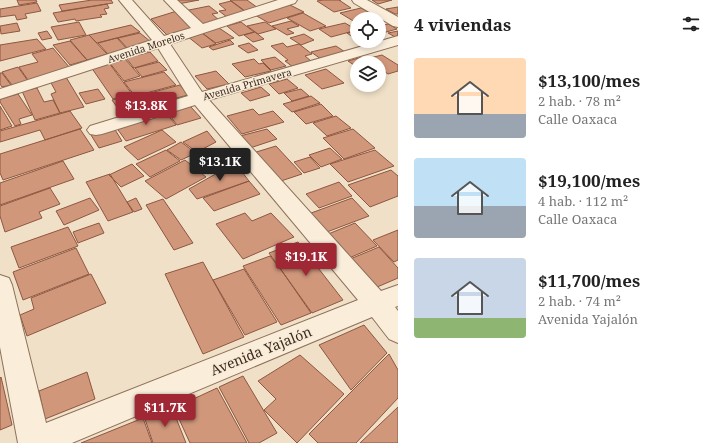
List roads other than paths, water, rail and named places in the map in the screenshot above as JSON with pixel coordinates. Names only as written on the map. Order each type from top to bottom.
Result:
[{"type":"street","points":[[125,0],[161,42],[198,98],[387,299],[398,331]]},
{"type":"street","points":[[170,0],[200,29]]},
{"type":"street","name":"Avenida Morelos","points":[[0,94],[291,0]]},
{"type":"street","points":[[358,0],[398,23]]},
{"type":"street","name":"Avenida Primavera","points":[[96,130],[198,98],[398,40]]},
{"type":"street","points":[[0,285],[34,443]]},
{"type":"street","name":"Avenida Yajalón","points":[[34,443],[387,299]]}]
